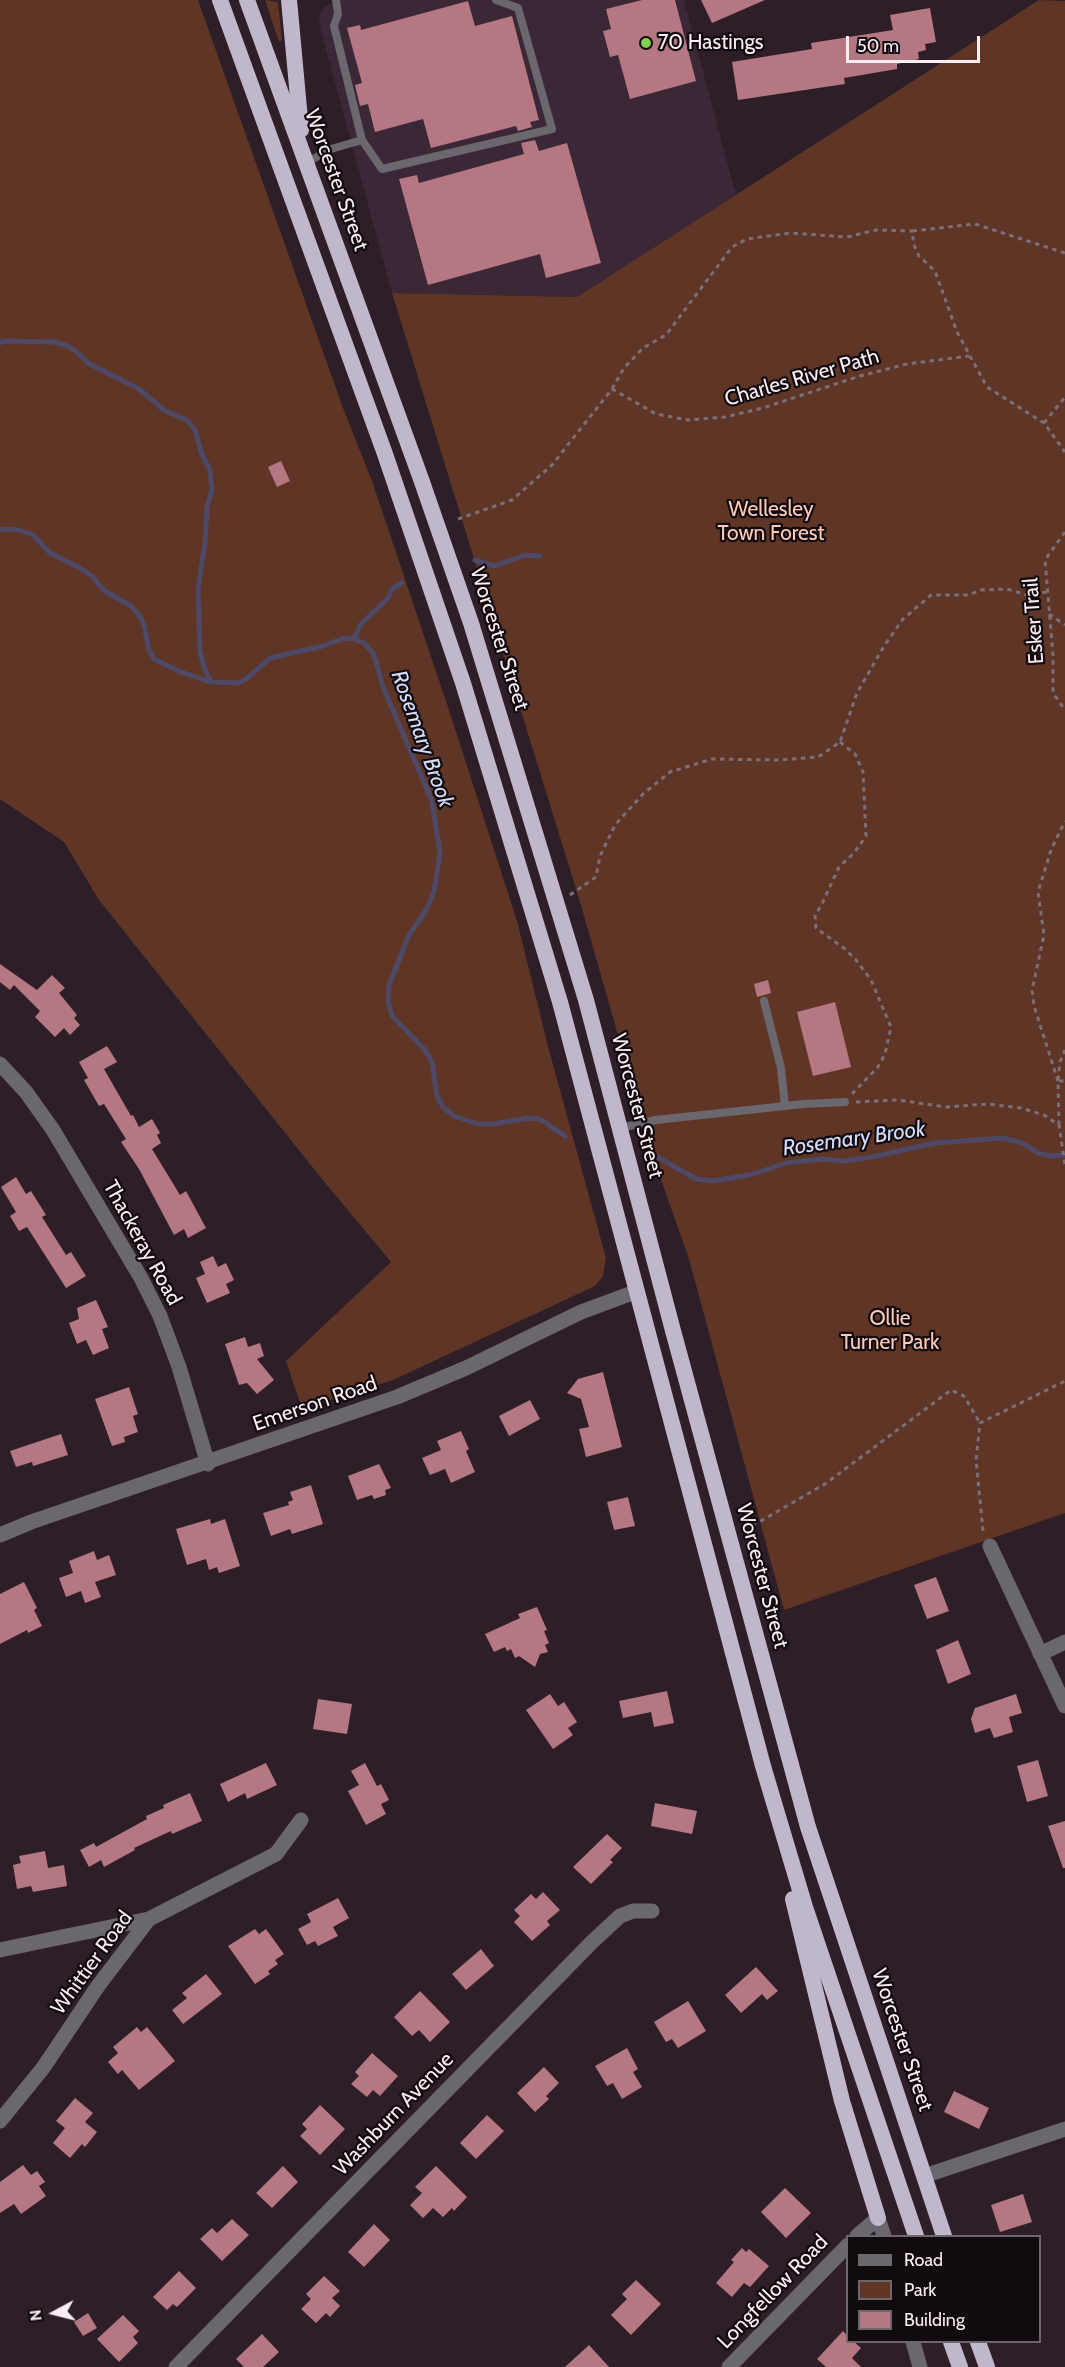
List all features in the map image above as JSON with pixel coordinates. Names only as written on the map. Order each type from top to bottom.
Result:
[{"type":"highway","points":[[220,0],[385,454],[463,683],[551,972],[763,1766],[805,1906],[916,2235]]},
{"type":"highway","name":"Worcester Street","points":[[247,0],[461,592],[558,903],[817,1858],[944,2235]]},
{"type":"highway","points":[[289,0],[306,163]]},
{"type":"highway","points":[[763,1766],[809,1971],[841,2095],[878,2218]]},
{"type":"highway","points":[[951,2343],[960,2367]]},
{"type":"highway","points":[[978,2343],[987,2367]]},
{"type":"street","name":"Thackeray Road","points":[[0,1064],[26,1092],[53,1130],[141,1278],[160,1316],[176,1359],[208,1464]]},
{"type":"street","name":"Emerson Road","points":[[0,1535],[419,1389],[581,1312],[636,1292]]},
{"type":"street","points":[[990,1546],[1065,1706]]},
{"type":"street","points":[[1040,1654],[1065,1642]]},
{"type":"street","name":"Whittier Road","points":[[0,2121],[43,2068],[98,1986],[149,1919],[276,1854],[301,1820]]},
{"type":"street","name":"Washburn Avenue","points":[[176,2367],[592,1942],[620,1916],[633,1911],[652,1911]]},
{"type":"street","points":[[0,1950],[149,1919]]},
{"type":"street","points":[[924,2176],[1065,2129]]},
{"type":"street","points":[[878,2218],[884,2235]]},
{"type":"street","name":"Longfellow Road","points":[[858,2235],[878,2218]]},
{"type":"street","name":"Longfellow Road","points":[[729,2367],[846,2247]]},
{"type":"street","points":[[914,2343],[921,2367]]},
{"type":"lane","points":[[336,0],[338,14],[334,26],[362,140],[382,169],[552,129],[518,8],[496,0]]},
{"type":"lane","points":[[306,163],[332,149],[362,140]]},
{"type":"lane","points":[[764,1000],[781,1068],[785,1106]]},
{"type":"lane","points":[[620,1128],[656,1120],[845,1102]]},
{"type":"path","points":[[458,519],[512,500],[552,465],[612,389],[624,368],[644,348],[666,335],[732,247],[747,239],[790,234],[848,237],[876,230],[913,231],[975,224],[1065,252]]},
{"type":"path","points":[[913,231],[913,243],[920,256],[935,271],[957,332],[987,387],[1044,423],[1065,452]]},
{"type":"path","name":"Charles River Path","points":[[612,389],[656,414],[688,420],[725,417],[763,408],[860,376],[907,364],[969,356]]},
{"type":"path","points":[[1044,423],[1065,397]]},
{"type":"path","name":"Esker Trail","points":[[1065,532],[1045,560],[1053,655],[1053,693],[1065,710]]},
{"type":"path","points":[[558,903],[596,877],[600,856],[615,825],[644,794],[670,772],[712,759],[779,760],[818,757],[840,742],[857,693],[884,646],[903,619],[931,595],[969,595],[981,590],[1006,589],[1027,595],[1047,592]]},
{"type":"path","points":[[1049,614],[1065,625]]},
{"type":"path","points":[[840,742],[855,754],[862,772],[866,836],[854,853],[839,867],[815,915],[816,928],[856,960],[872,980],[891,1026],[885,1054],[878,1067],[845,1102]]},
{"type":"path","points":[[1058,1081],[1037,1017],[1032,990],[1044,935],[1038,892],[1051,850],[1065,821]]},
{"type":"path","points":[[1065,1050],[1060,1062],[1058,1081],[1059,1125],[1065,1165]]},
{"type":"path","points":[[1058,1081],[1065,1081]]},
{"type":"path","points":[[845,1102],[898,1100],[946,1107],[988,1104],[1044,1115],[1059,1125]]},
{"type":"path","points":[[980,1423],[1065,1380]]},
{"type":"path","points":[[727,1531],[759,1522],[825,1484],[951,1390],[964,1396],[980,1423],[976,1460],[980,1510],[983,1533],[990,1546]]},
{"type":"shaded area","points":[[341,0],[684,0],[736,195],[577,297],[392,293],[319,24],[320,14],[325,6]]},
{"type":"green space","points":[[0,0],[198,0],[343,408],[372,481],[449,710],[517,921],[549,1050],[606,1258],[603,1276],[595,1286],[393,1380],[302,1409],[286,1361],[391,1262],[99,900],[64,842],[0,799]]},
{"type":"green space","points":[[265,0],[278,2],[282,40],[279,42]]},
{"type":"green space","name":"Wellesley Town Forest","points":[[1039,0],[1065,1],[1065,1513],[784,1610],[689,1259],[652,1154],[580,902],[392,293],[577,297]]},
{"type":"building","name":"70 Hastings","points":[[642,0],[675,0],[696,81],[630,99],[618,55],[610,57],[603,31],[611,29],[606,9]]},
{"type":"building","points":[[701,0],[765,0],[712,23]]},
{"type":"building","points":[[468,1],[475,26],[512,16],[539,120],[530,122],[532,127],[518,131],[516,126],[431,148],[423,119],[375,132],[368,104],[360,106],[355,85],[362,83],[347,28],[360,25],[361,30]]},
{"type":"building","points":[[930,8],[936,42],[925,44],[926,50],[918,52],[919,59],[897,64],[897,69],[844,78],[845,84],[738,100],[732,62],[812,49],[811,43],[893,30],[890,15]]},
{"type":"building","points":[[535,140],[539,151],[567,143],[601,263],[546,278],[540,254],[428,285],[399,179],[417,175],[419,183],[524,154],[521,143]]},
{"type":"building","points":[[281,461],[290,481],[277,487],[268,467]]},
{"type":"building","points":[[0,964],[37,990],[52,975],[65,988],[59,993],[77,1015],[74,1018],[80,1025],[70,1035],[64,1028],[55,1037],[35,1017],[40,1011],[14,985],[10,990],[0,982]]},
{"type":"building","points":[[768,980],[771,993],[757,997],[754,984]]},
{"type":"building","points":[[835,1002],[851,1067],[813,1076],[797,1012]]},
{"type":"building","points":[[107,1046],[117,1062],[104,1069],[139,1127],[152,1119],[160,1133],[157,1135],[161,1143],[152,1149],[180,1195],[186,1191],[206,1228],[188,1238],[184,1229],[174,1235],[139,1169],[121,1142],[126,1139],[104,1104],[99,1106],[84,1080],[88,1078],[79,1062]]},
{"type":"building","points":[[16,1177],[26,1194],[31,1191],[46,1215],[42,1217],[66,1255],[71,1252],[86,1276],[66,1288],[27,1227],[19,1231],[10,1216],[16,1212],[1,1187]]},
{"type":"building","points":[[213,1256],[218,1267],[226,1263],[234,1280],[226,1284],[230,1293],[207,1303],[196,1278],[205,1274],[200,1262]]},
{"type":"building","points":[[96,1300],[108,1327],[102,1329],[109,1348],[93,1355],[86,1340],[77,1344],[69,1323],[79,1319],[77,1308]]},
{"type":"building","points":[[245,1337],[248,1347],[260,1343],[264,1356],[257,1359],[274,1380],[257,1394],[247,1383],[239,1385],[225,1344]]},
{"type":"building","points":[[603,1372],[622,1447],[586,1457],[579,1429],[589,1427],[581,1399],[567,1393],[578,1379]]},
{"type":"building","points":[[129,1387],[138,1414],[133,1416],[138,1432],[124,1437],[125,1442],[112,1446],[95,1399]]},
{"type":"building","points":[[530,1400],[540,1419],[509,1436],[499,1416]]},
{"type":"building","points":[[461,1431],[475,1472],[451,1483],[445,1469],[430,1475],[422,1458],[441,1450],[437,1441]]},
{"type":"building","points":[[61,1434],[68,1455],[33,1466],[32,1462],[16,1467],[10,1451]]},
{"type":"building","points":[[379,1464],[391,1488],[385,1490],[386,1495],[374,1499],[372,1495],[357,1500],[348,1476]]},
{"type":"building","points":[[311,1485],[323,1524],[292,1534],[290,1529],[271,1536],[263,1513],[289,1505],[288,1502],[293,1500],[290,1492]]},
{"type":"building","points":[[628,1497],[635,1526],[614,1530],[607,1502]]},
{"type":"building","points":[[210,1519],[211,1524],[225,1519],[240,1566],[219,1573],[217,1567],[209,1570],[206,1559],[187,1565],[176,1529]]},
{"type":"building","points":[[94,1551],[97,1560],[109,1555],[116,1575],[95,1582],[101,1597],[85,1603],[81,1591],[66,1597],[59,1578],[73,1573],[69,1561]]},
{"type":"building","points":[[936,1577],[949,1611],[927,1619],[914,1585]]},
{"type":"building","points":[[24,1582],[37,1608],[34,1610],[42,1626],[28,1633],[27,1630],[0,1644],[0,1594]]},
{"type":"building","points":[[537,1607],[547,1630],[544,1631],[549,1643],[545,1645],[548,1652],[540,1654],[535,1667],[519,1656],[515,1658],[511,1649],[507,1651],[505,1647],[494,1652],[485,1634],[520,1618],[518,1614]]},
{"type":"building","points":[[958,1640],[971,1674],[948,1684],[936,1650]]},
{"type":"building","points":[[667,1691],[674,1723],[654,1727],[651,1712],[623,1718],[619,1701]]},
{"type":"building","points":[[550,1694],[558,1706],[564,1702],[577,1722],[568,1728],[573,1735],[553,1749],[526,1710]]},
{"type":"building","points":[[1016,1694],[1022,1713],[1009,1717],[1013,1732],[994,1738],[990,1728],[975,1733],[971,1719],[975,1708]]},
{"type":"building","points":[[318,1699],[352,1704],[347,1734],[313,1729]]},
{"type":"building","points":[[1038,1760],[1048,1796],[1027,1802],[1017,1766]]},
{"type":"building","points":[[266,1763],[277,1785],[247,1799],[245,1793],[228,1802],[220,1784]]},
{"type":"building","points":[[365,1763],[377,1786],[381,1784],[389,1800],[381,1804],[386,1814],[366,1825],[348,1791],[359,1785],[351,1771]]},
{"type":"building","points":[[190,1793],[202,1821],[172,1834],[171,1831],[134,1848],[135,1850],[104,1867],[101,1860],[89,1867],[80,1850],[94,1843],[96,1847],[147,1819],[146,1816],[164,1808],[163,1805]]},
{"type":"building","points":[[655,1803],[697,1811],[692,1834],[651,1826]]},
{"type":"building","points":[[1065,1821],[1065,1868],[1063,1868],[1048,1826]]},
{"type":"building","points":[[607,1834],[622,1848],[610,1860],[613,1862],[591,1884],[573,1867]]},
{"type":"building","points":[[45,1851],[48,1868],[64,1865],[67,1886],[33,1892],[31,1886],[17,1889],[13,1865],[21,1863],[19,1856]]},
{"type":"building","points":[[543,1892],[560,1910],[547,1921],[550,1925],[532,1941],[514,1922],[520,1916],[514,1910],[531,1894],[536,1899]]},
{"type":"building","points":[[338,1898],[349,1918],[333,1927],[338,1936],[318,1946],[315,1941],[307,1945],[298,1929],[311,1922],[307,1914]]},
{"type":"building","points":[[255,1929],[259,1934],[266,1929],[284,1954],[275,1960],[278,1964],[268,1971],[270,1974],[255,1984],[228,1946]]},
{"type":"building","points":[[481,1949],[494,1966],[466,1990],[452,1974]]},
{"type":"building","points":[[756,1967],[778,1991],[767,2000],[762,1994],[741,2013],[725,1995]]},
{"type":"building","points":[[206,1974],[222,1994],[183,2024],[172,2010],[187,1998],[182,1993]]},
{"type":"building","points":[[420,1991],[450,2022],[430,2042],[419,2030],[412,2036],[394,2017]]},
{"type":"building","points":[[688,2001],[706,2031],[678,2048],[672,2039],[666,2042],[654,2022]]},
{"type":"building","points":[[137,2027],[141,2032],[147,2027],[175,2061],[139,2090],[122,2070],[118,2074],[108,2062],[118,2053],[113,2047]]},
{"type":"building","points":[[627,2048],[638,2069],[633,2072],[642,2087],[622,2099],[613,2083],[607,2086],[595,2066]]},
{"type":"building","points":[[372,2053],[398,2076],[380,2096],[373,2090],[367,2097],[351,2084],[359,2076],[355,2072]]},
{"type":"building","points":[[544,2067],[559,2083],[546,2096],[549,2099],[535,2112],[517,2093]]},
{"type":"building","points":[[954,2091],[989,2108],[979,2129],[944,2112]]},
{"type":"building","points":[[75,2098],[93,2113],[85,2122],[97,2132],[85,2147],[82,2144],[70,2158],[53,2143],[65,2128],[56,2121]]},
{"type":"building","points":[[320,2105],[345,2129],[320,2155],[300,2136],[307,2129],[302,2124]]},
{"type":"building","points":[[487,2115],[504,2131],[476,2159],[460,2143]]},
{"type":"building","points":[[23,2165],[31,2175],[37,2171],[45,2182],[39,2186],[46,2196],[21,2214],[14,2204],[0,2213],[0,2182]]},
{"type":"building","points":[[283,2166],[298,2182],[272,2208],[256,2193]]},
{"type":"building","points":[[436,2166],[467,2197],[454,2211],[452,2208],[443,2217],[433,2208],[423,2218],[410,2205],[422,2193],[415,2187]]},
{"type":"building","points":[[785,2188],[811,2213],[786,2238],[761,2212]]},
{"type":"building","points":[[1023,2194],[1032,2222],[1000,2232],[991,2205]]},
{"type":"building","points":[[232,2219],[249,2235],[222,2261],[200,2239],[212,2228],[217,2233]]},
{"type":"building","points":[[374,2224],[390,2240],[364,2267],[348,2252]]},
{"type":"building","points":[[742,2248],[746,2252],[749,2249],[769,2266],[750,2287],[744,2283],[732,2297],[716,2283],[734,2262],[731,2260]]},
{"type":"building","points":[[179,2271],[196,2288],[177,2307],[173,2304],[167,2310],[153,2297]]},
{"type":"building","points":[[324,2276],[340,2291],[332,2298],[340,2306],[330,2317],[326,2313],[316,2323],[301,2309],[311,2299],[306,2294]]},
{"type":"building","points":[[636,2280],[661,2304],[631,2335],[611,2315],[627,2299],[622,2294]]},
{"type":"building","points":[[88,2313],[97,2328],[83,2336],[74,2322]]},
{"type":"building","points":[[123,2315],[139,2331],[133,2337],[138,2343],[119,2362],[97,2339]]},
{"type":"building","points":[[843,2331],[846,2334],[846,2343],[855,2343],[861,2348],[852,2358],[861,2367],[826,2367],[817,2359]]},
{"type":"building","points":[[262,2334],[279,2352],[263,2367],[244,2367],[236,2359]]},
{"type":"building","points":[[589,2345],[609,2367],[565,2367]]},
{"type":"waterway","name":"Rosemary Brook","points":[[0,343],[4,341],[54,342],[66,345],[88,363],[139,389],[164,410],[187,420],[195,430],[202,455],[210,470],[212,490],[207,507],[205,543],[198,589],[200,651],[211,682]]},
{"type":"waterway","name":"Rosemary Brook","points":[[0,529],[19,530],[33,535],[50,553],[93,577],[103,590],[131,606],[140,616],[149,650],[154,659],[181,672],[211,682],[238,683],[245,680],[270,658],[323,646],[344,638],[364,643],[374,654],[383,687],[432,801],[440,853],[434,892],[425,912],[409,935],[389,985],[388,1001],[392,1016],[425,1050],[432,1062],[437,1096],[443,1107],[454,1116],[478,1124],[529,1118],[540,1119],[565,1136]]},
{"type":"waterway","points":[[475,560],[494,566],[525,555],[540,556]]},
{"type":"waterway","points":[[354,639],[361,624],[388,598],[392,589],[402,583]]},
{"type":"waterway","name":"Rosemary Brook","points":[[652,1154],[696,1179],[713,1181],[750,1175],[786,1163],[822,1159],[845,1161],[935,1143],[1003,1138],[1023,1143],[1038,1153],[1050,1156],[1065,1155]]},
{"type":"place","name":"70 Hastings","points":[[646,43]]},
{"type":"park label","name":"Ollie Turner Park","points":[[890,1331]]}]
